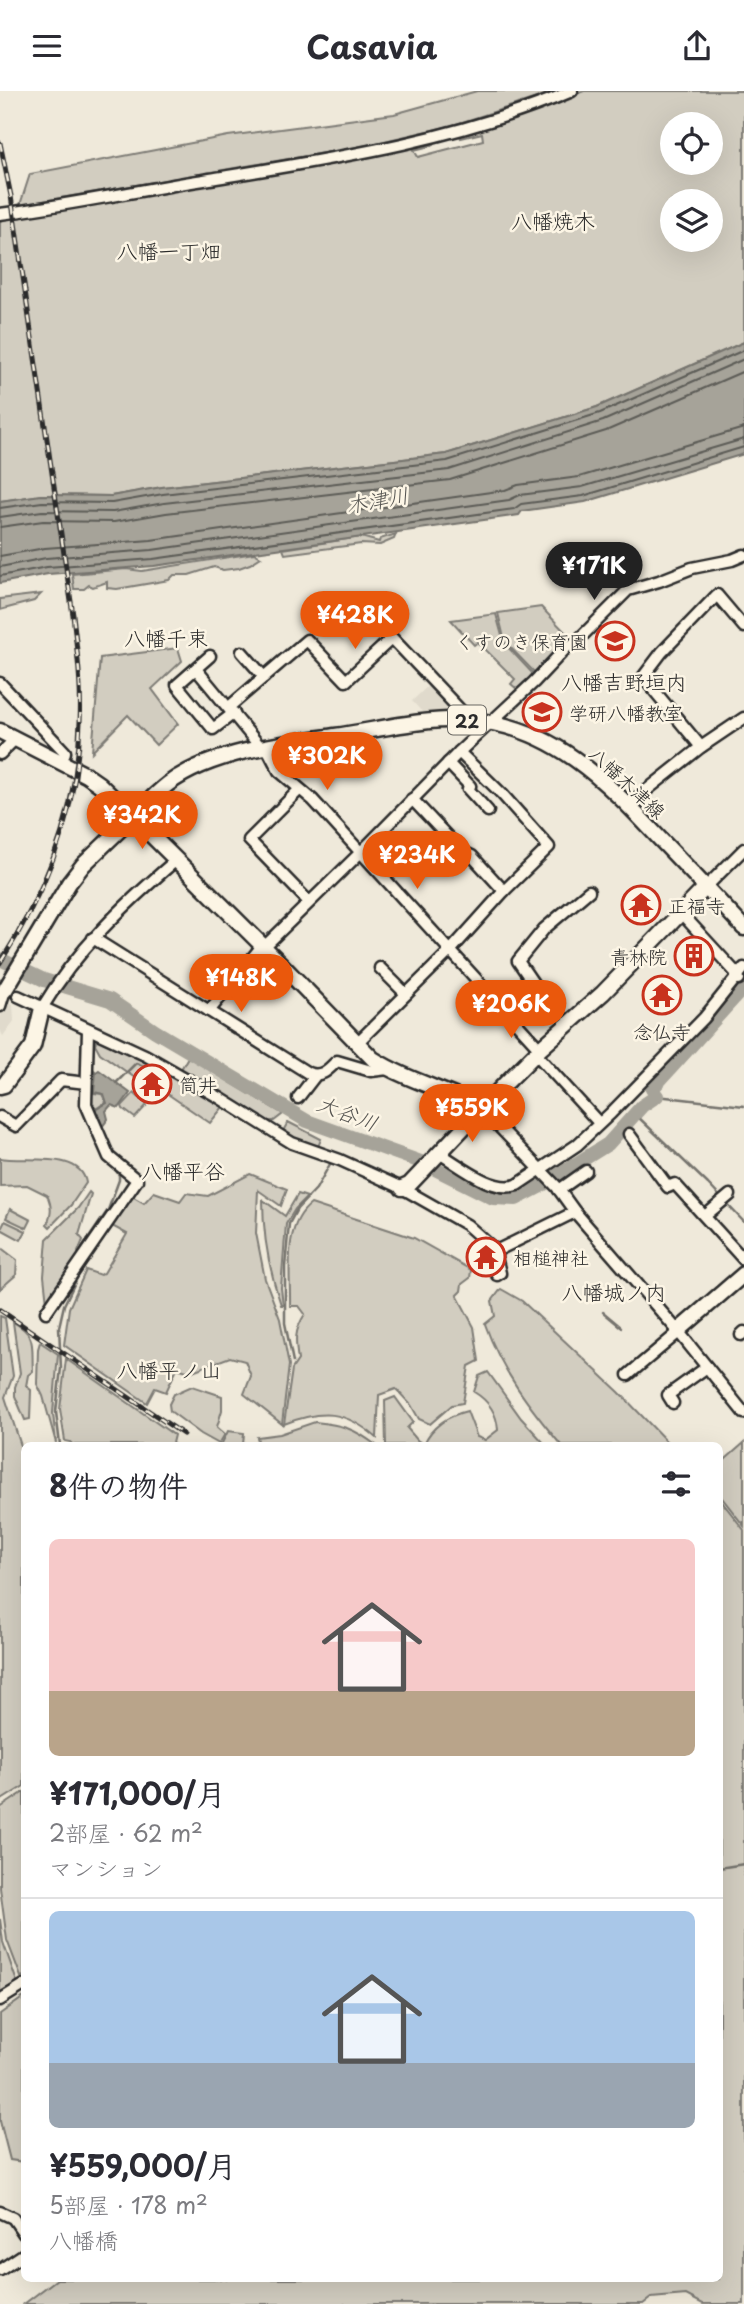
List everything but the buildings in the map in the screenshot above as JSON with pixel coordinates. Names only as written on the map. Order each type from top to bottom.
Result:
[{"type":"street","points":[[0,214],[304,164],[402,143],[495,120],[572,91]]},
{"type":"street","points":[[209,1011],[263,946],[360,853],[488,723],[628,590],[692,568],[744,555]]},
{"type":"street","points":[[701,747],[643,677],[662,652],[717,595],[744,627]]},
{"type":"street","points":[[211,656],[177,685],[213,729],[264,677],[307,640],[346,681],[393,638],[463,713],[464,720]]},
{"type":"street","points":[[242,652],[264,677]]},
{"type":"street","points":[[196,669],[264,748],[279,771],[313,800],[451,950],[599,1122]]},
{"type":"street","points":[[0,683],[65,752],[62,762]]},
{"type":"street","points":[[628,805],[701,747],[744,718]]},
{"type":"street","name":"八幡木津線","points":[[9,988],[28,951],[83,865],[169,783],[210,761],[264,748],[418,723],[464,720],[488,723],[534,734],[582,762],[628,805],[744,928]]},
{"type":"street","points":[[0,731],[99,784],[373,1059],[388,1069],[458,1096],[481,1108],[558,1188],[575,1212],[744,1412]]},
{"type":"street","points":[[0,754],[15,739]]},
{"type":"street","points":[[357,1042],[451,950],[504,891],[549,847],[502,794],[459,752]]},
{"type":"street","points":[[449,762],[488,811]]},
{"type":"street","points":[[299,790],[249,840],[309,902]]},
{"type":"street","points":[[412,799],[461,851],[472,856],[504,891]]},
{"type":"street","points":[[402,1188],[409,1185],[538,1052],[603,993],[744,849]]},
{"type":"street","points":[[0,1086],[4,1085],[33,1046],[42,1008],[67,970],[93,938],[175,861]]},
{"type":"street","points":[[505,1010],[533,983],[518,961],[544,929],[589,891]]},
{"type":"street","points":[[438,1155],[496,1185],[509,1188],[577,1145],[611,1113],[704,1018],[740,974],[682,914]]},
{"type":"street","points":[[536,918],[544,929]]},
{"type":"street","points":[[93,938],[315,1076]]},
{"type":"street","points":[[380,968],[406,994]]},
{"type":"street","points":[[0,1006],[9,988],[42,1008],[166,1067],[292,1143],[340,1160],[402,1188],[467,1225],[494,1249],[500,1273],[497,1275]]},
{"type":"street","points":[[46,1312],[137,1180],[109,1157],[86,1104],[89,1030]]},
{"type":"street","points":[[298,1098],[315,1076],[327,1072],[337,1061],[371,1072],[388,1069]]},
{"type":"street","points":[[0,1117],[16,1126],[61,1080],[86,1083]]},
{"type":"street","points":[[629,1134],[668,1187],[675,1184],[744,1260]]},
{"type":"street","points":[[558,1188],[586,1171]]},
{"type":"street","points":[[705,1216],[725,1199]]},
{"type":"street","points":[[494,1249],[498,1250],[575,1212]]},
{"type":"street","points":[[628,1375],[744,1274]]},
{"type":"street","points":[[673,1403],[668,1395],[707,1367]]},
{"type":"street","points":[[0,2000],[21,1987]]},
{"type":"street","points":[[0,2212],[13,2218],[21,2230]]},
{"type":"street","points":[[0,2270],[21,2256]]},
{"type":"shaded area","points":[[477,91],[558,91],[450,126],[358,147],[20,205],[30,174],[228,136],[394,114]]},
{"type":"shaded area","points":[[584,91],[744,91],[744,342],[597,407],[446,454],[162,487],[111,496],[41,495],[0,501],[0,219],[264,176],[432,141],[434,145],[414,150],[418,157],[483,140],[482,133],[461,138],[459,134],[505,121]]},
{"type":"shaded area","points":[[396,534],[394,539],[380,545],[361,544],[285,554],[283,549],[361,537],[379,542],[380,539]]},
{"type":"shaded area","points":[[254,553],[261,557],[239,568],[223,570],[214,567],[189,575],[174,575],[169,580],[117,589],[107,588],[107,582],[74,589],[72,574],[126,569],[142,571]]},
{"type":"shaded area","points":[[41,594],[34,601],[0,610],[0,599]]},
{"type":"shaded area","points":[[541,607],[571,638],[536,674],[505,642],[498,613]]},
{"type":"shaded area","points":[[496,614],[504,643],[535,676],[519,691],[511,684],[515,679],[478,642],[474,645],[451,620]]},
{"type":"shaded area","points":[[178,648],[182,661],[152,689],[178,724],[156,745],[128,715],[92,752],[100,658]]},
{"type":"shaded area","points":[[430,684],[457,712],[424,714],[412,701]]},
{"type":"shaded area","points":[[8,1002],[13,1004],[14,1021],[3,1036],[0,1017]]},
{"type":"shaded area","points":[[97,1039],[166,1072],[223,1107],[210,1123],[156,1086],[158,1082],[150,1076],[142,1083],[100,1053],[95,1044]]},
{"type":"shaded area","points":[[188,1057],[283,1114],[274,1121],[266,1121],[180,1071]]},
{"type":"shaded area","points":[[91,1067],[95,1071],[94,1093],[102,1094],[106,1102],[94,1110],[91,1104]]},
{"type":"shaded area","points":[[134,1093],[147,1105],[135,1118],[122,1106]]},
{"type":"shaded area","points":[[288,1122],[321,1139],[318,1147],[290,1137],[283,1131]]},
{"type":"shaded area","points":[[0,1158],[63,1162],[82,1173],[86,1183],[71,1205],[50,1227],[47,1224],[51,1210],[47,1195],[27,1185],[0,1186]]},
{"type":"shaded area","points":[[250,1174],[287,1189],[281,1206],[258,1190],[256,1233],[265,1279],[280,1319],[289,1365],[282,1424],[244,1394],[251,1376],[245,1361],[230,1357],[190,1372],[177,1368],[166,1392],[155,1388],[147,1403],[64,1345],[69,1308],[86,1270],[100,1275],[104,1273],[127,1234],[110,1225],[130,1195],[144,1203],[154,1192],[180,1201],[186,1193],[208,1196]]},
{"type":"shaded area","points":[[89,1192],[91,1194],[79,1235],[83,1240],[78,1252],[79,1257],[47,1303],[44,1276],[47,1239],[78,1208]]},
{"type":"shaded area","points":[[298,1194],[307,1197],[295,1209],[286,1224],[281,1305],[268,1253],[263,1200],[285,1216]]},
{"type":"shaded area","points":[[311,1204],[414,1238],[471,1270],[470,1278],[462,1284],[457,1295],[474,1327],[479,1361],[469,1366],[463,1403],[452,1405],[430,1424],[419,1419],[411,1405],[396,1389],[379,1395],[377,1438],[354,1422],[333,1415],[310,1416],[284,1424],[292,1369],[298,1360],[297,1331],[305,1314],[299,1306],[290,1306],[290,1251],[296,1225]]},
{"type":"shaded area","points":[[10,1209],[31,1220],[27,1228],[6,1218]]},
{"type":"shaded area","points":[[5,1221],[26,1231],[21,1240],[1,1229]]},
{"type":"shaded area","points":[[0,1247],[17,1260],[16,1275],[0,1289]]},
{"type":"shaded area","points":[[501,1289],[522,1301],[619,1392],[667,1442],[559,1442],[517,1388],[499,1357],[485,1324],[495,1316],[492,1301]]},
{"type":"shaded area","points":[[0,1316],[5,1318],[13,1376],[5,1397],[21,1446],[21,1788],[0,1801]]},
{"type":"shaded area","points":[[13,1322],[26,1332],[32,1342],[33,1371],[28,1375],[26,1386],[31,1390],[30,1419],[25,1420],[15,1396],[20,1373]]},
{"type":"shaded area","points":[[40,1342],[58,1354],[53,1413],[56,1442],[37,1384]]},
{"type":"shaded area","points":[[66,1359],[174,1435],[172,1442],[65,1441],[60,1409]]},
{"type":"shaded area","points":[[488,1372],[521,1418],[543,1442],[425,1442],[441,1423],[467,1411],[477,1437],[485,1440],[498,1430],[491,1408],[474,1392],[479,1376]]},
{"type":"shaded area","points":[[192,1386],[222,1396],[222,1410],[217,1427],[225,1434],[220,1442],[201,1434],[170,1411],[169,1404],[174,1394]]},
{"type":"shaded area","points":[[395,1397],[413,1422],[407,1428],[420,1442],[386,1442],[385,1401]]},
{"type":"shaded area","points":[[315,1422],[347,1428],[372,1442],[258,1442],[257,1437],[280,1434]]},
{"type":"shaded area","points":[[228,1431],[244,1433],[243,1442],[222,1442]]},
{"type":"shaded area","points":[[744,1443],[744,1526],[723,1499],[723,1461]]},
{"type":"shaded area","points":[[723,1503],[744,1530],[744,2304],[703,2304],[686,2295],[651,2298],[643,2304],[24,2304],[53,2282],[723,2282]]},
{"type":"shaded area","points":[[21,1794],[21,1977],[7,1940],[0,1888],[0,1808]]},
{"type":"shaded area","points":[[0,1919],[3,1942],[17,1982],[0,1992]]},
{"type":"shaded area","points":[[21,1999],[21,2162],[10,2160],[0,2121],[0,2014]]},
{"type":"water","name":"木津川","points":[[744,342],[744,454],[585,502],[522,511],[519,515],[154,566],[48,574],[0,583],[0,501],[41,495],[111,496],[162,487],[446,454],[597,407]]},
{"type":"water","points":[[99,1070],[130,1093],[119,1108],[111,1105],[106,1111],[108,1119],[102,1127],[95,1110],[107,1103],[104,1094],[94,1092],[96,1072]]},
{"type":"waterway","name":"大谷川","points":[[0,959],[44,980],[110,1000],[155,1031],[307,1121],[421,1162],[493,1198],[516,1199],[608,1144],[642,1106],[657,1096],[652,1089],[744,987]]},
{"type":"waterway","points":[[116,1083],[136,1063],[162,1073]]},
{"type":"waterway","points":[[657,1096],[744,1106]]},
{"type":"waterway","points":[[635,1114],[744,1222]]},
{"type":"waterway","points":[[293,1362],[285,1323],[285,1267],[289,1224],[297,1209],[316,1189],[330,1164]]},
{"type":"waterway","points":[[82,1253],[82,1248],[108,1210],[119,1180],[119,1175],[112,1165]]},
{"type":"waterway","points":[[60,1442],[56,1412],[61,1368],[59,1327],[64,1305],[83,1266]]},
{"type":"waterway","points":[[603,1312],[621,1327]]},
{"type":"waterway","points":[[723,1867],[744,1864]]},
{"type":"railway","points":[[0,143],[11,196],[73,615],[80,709],[78,755],[73,787],[57,848],[32,907],[0,963]]},
{"type":"railway","points":[[0,1310],[183,1434]]},
{"type":"place","name":"くすのき保育園","points":[[615,641]]},
{"type":"place","name":"学研八幡教室","points":[[542,712]]},
{"type":"place","name":"正福寺","points":[[641,905]]},
{"type":"place","name":"青林院","points":[[694,956]]},
{"type":"place","name":"念仏寺","points":[[662,995]]},
{"type":"place","name":"筒井","points":[[152,1084]]},
{"type":"place","name":"相槌神社","points":[[486,1257]]},
{"type":"district","name":"八幡焼木","points":[[553,220]]},
{"type":"district","name":"八幡一丁畑","points":[[169,250]]},
{"type":"district","name":"八幡千束","points":[[166,637]]},
{"type":"district","name":"八幡吉野垣内","points":[[624,681]]},
{"type":"district","name":"八幡平谷","points":[[183,1170]]},
{"type":"district","name":"八幡城ノ内","points":[[614,1291]]},
{"type":"district","name":"八幡平ノ山","points":[[169,1369]]}]
